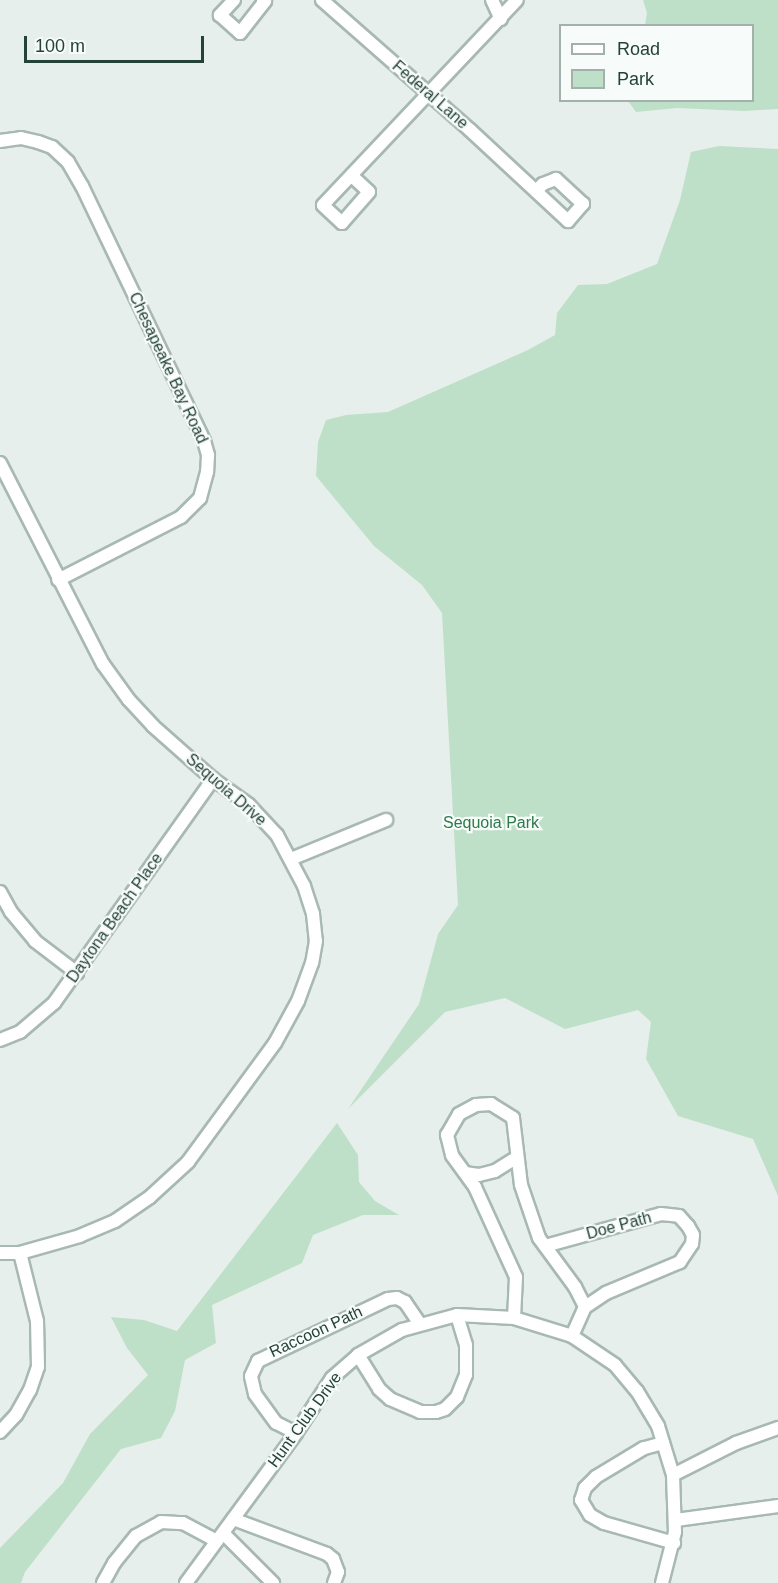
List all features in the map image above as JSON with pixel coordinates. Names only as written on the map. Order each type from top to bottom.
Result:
[{"type":"street","points":[[234,0],[220,15],[240,33],[265,1],[263,0]]},
{"type":"street","name":"Federal Lane","points":[[322,0],[536,191]]},
{"type":"street","points":[[492,0],[501,19]]},
{"type":"street","points":[[352,176],[517,0]]},
{"type":"street","name":"Chesapeake Bay Road","points":[[0,141],[21,138],[38,142],[52,147],[68,162],[108,239],[204,441],[208,455],[202,492],[181,518],[58,580]]},
{"type":"street","name":"Sequoia Drive","points":[[0,463],[103,664],[129,700],[153,726],[213,779],[265,820],[291,858],[307,895],[316,941],[312,963],[298,1001],[275,1043],[188,1162],[150,1197],[115,1221],[80,1236],[20,1253],[0,1253]]},
{"type":"street","name":"Daytona Beach Place","points":[[0,1040],[20,1032],[54,1003],[213,779]]},
{"type":"street","points":[[291,858],[386,820]]},
{"type":"street","points":[[0,892],[11,912],[35,941],[77,973]]},
{"type":"street","points":[[514,1318],[516,1277],[475,1187],[452,1155],[447,1135],[459,1114],[476,1105],[490,1104],[513,1118],[521,1185],[545,1246],[575,1287],[585,1307],[572,1336]]},
{"type":"street","points":[[465,1173],[479,1175],[495,1171],[516,1158]]},
{"type":"street","name":"Doe Path","points":[[545,1246],[661,1215],[679,1216],[688,1226],[693,1234],[692,1244],[680,1262],[606,1293],[585,1307]]},
{"type":"street","points":[[0,1432],[16,1415],[30,1390],[38,1367],[37,1322],[20,1253]]},
{"type":"street","name":"Raccoon Path","points":[[296,1433],[276,1423],[255,1394],[251,1376],[258,1361],[266,1355],[388,1299],[405,1302],[419,1323]]},
{"type":"street","points":[[358,1355],[379,1389],[390,1399],[420,1412],[436,1412],[445,1409],[457,1397],[466,1375],[466,1345],[458,1315]]},
{"type":"street","name":"Hunt Club Drive","points":[[186,1583],[296,1433],[332,1377],[358,1355],[419,1323],[458,1315],[514,1318],[572,1336],[615,1365],[638,1390],[658,1426],[673,1475],[676,1520],[674,1543],[662,1583]]},
{"type":"street","points":[[673,1475],[736,1443],[778,1428]]},
{"type":"street","points":[[663,1443],[644,1448],[596,1477],[585,1488],[581,1500],[590,1515],[604,1523],[674,1543]]},
{"type":"street","points":[[676,1520],[778,1506]]},
{"type":"street","points":[[233,1519],[327,1554],[333,1559],[338,1572],[334,1583]]},
{"type":"street","points":[[103,1583],[132,1541],[161,1522],[183,1523],[220,1537],[273,1583]]},
{"type":"green space","points":[[643,0],[778,0],[778,109],[744,111],[677,108],[636,112],[629,102],[754,102],[754,24],[645,24],[647,13]]},
{"type":"green space","name":"Sequoia Park","points":[[719,146],[778,149],[778,1196],[753,1139],[678,1116],[646,1059],[651,1022],[638,1010],[565,1029],[505,998],[445,1012],[348,1109],[419,1004],[438,934],[458,905],[442,613],[422,585],[374,546],[316,476],[318,442],[326,420],[346,415],[388,412],[528,350],[555,335],[557,313],[578,285],[607,284],[657,264],[680,200],[691,152]]},
{"type":"green space","points":[[337,1123],[358,1155],[359,1182],[375,1201],[399,1215],[363,1215],[313,1235],[302,1263],[212,1305],[216,1343],[185,1360],[175,1411],[161,1438],[121,1449],[25,1572],[21,1583],[0,1583],[0,1548],[63,1483],[90,1434],[148,1375],[127,1348],[111,1317],[144,1320],[177,1331]]}]
